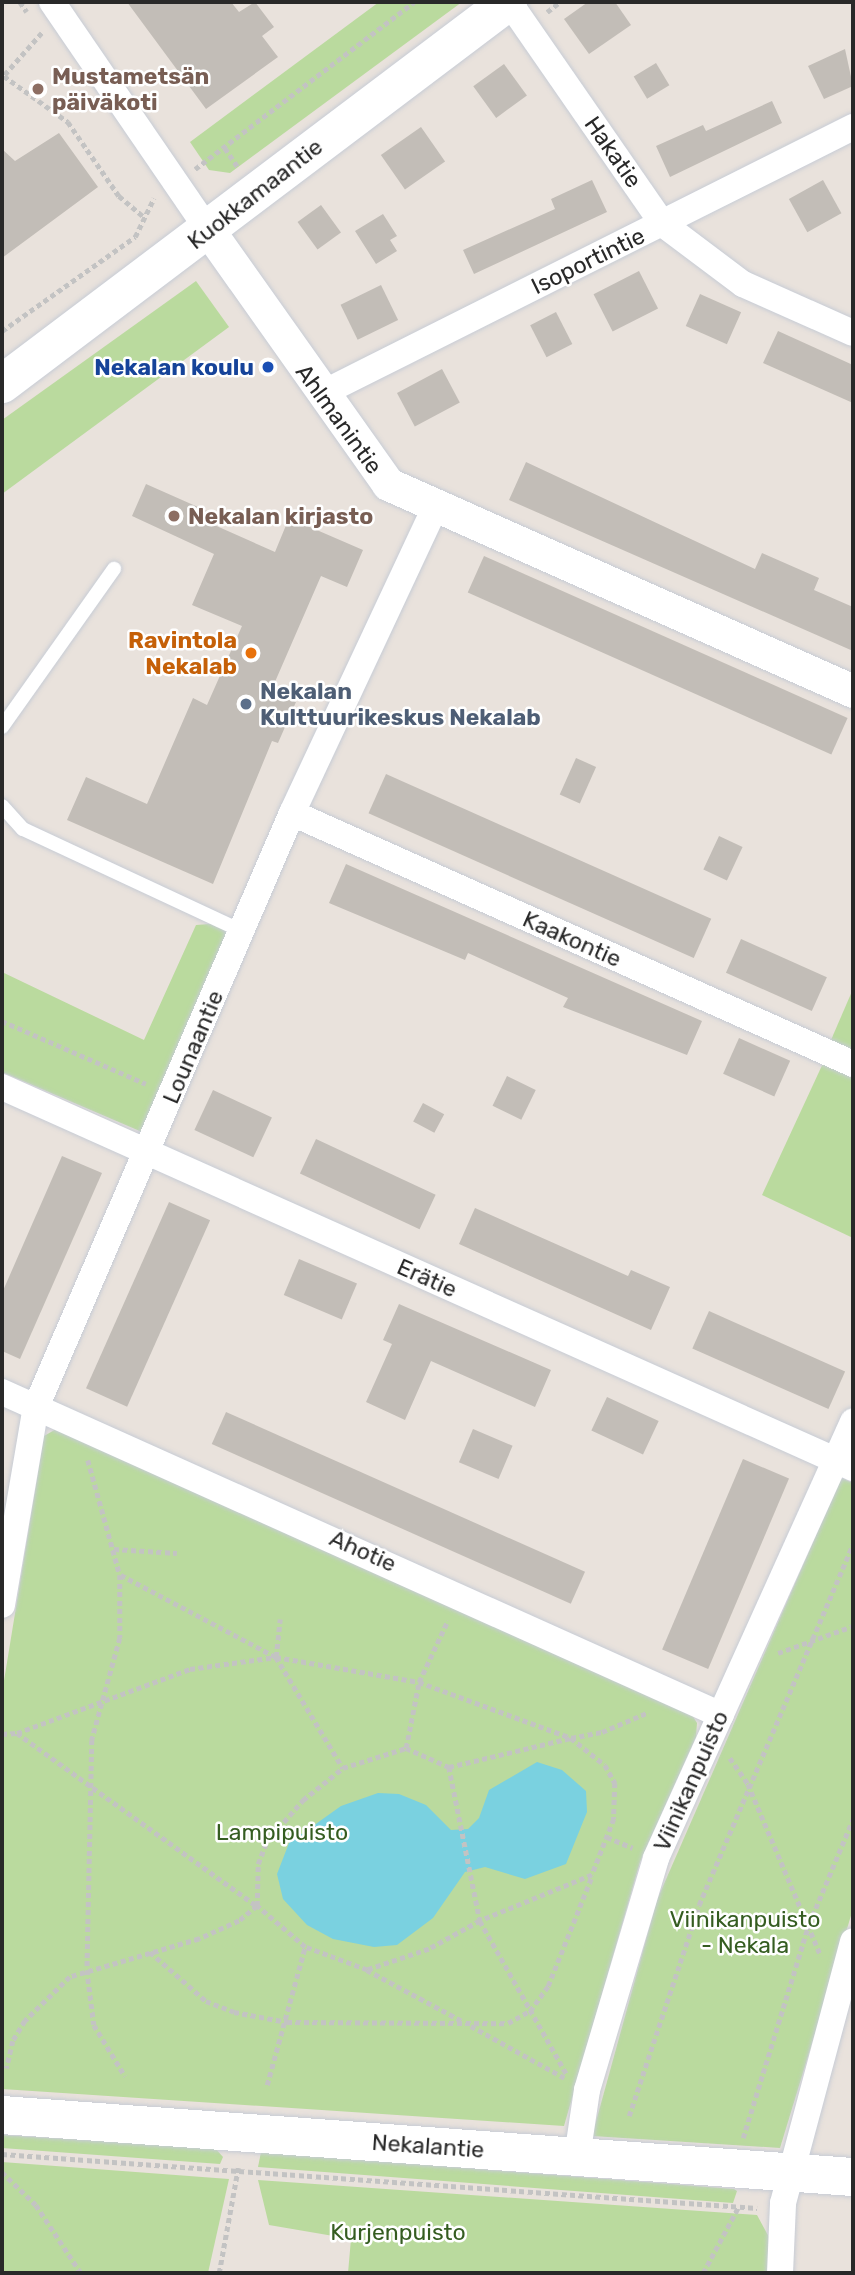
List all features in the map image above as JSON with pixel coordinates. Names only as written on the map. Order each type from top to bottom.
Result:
[{"type":"main road","name":"Kuokkamaantie","points":[[2,384],[209,231],[508,2]]},
{"type":"main road","name":"Nekalantie","points":[[2,2115],[240,2151],[577,2157],[853,2178]]},
{"type":"street","name":"Ahlmanintie","points":[[52,2],[382,479],[853,691]]},
{"type":"street","name":"Hakatie","points":[[508,2],[663,224],[743,284],[853,333]]},
{"type":"street","name":"Isoportintie","points":[[321,394],[853,127]]},
{"type":"street","name":"Lounaantie","points":[[2,1605],[36,1407],[145,1152],[173,1096],[292,813],[436,505]]},
{"type":"street","name":"Kaakontie","points":[[292,813],[853,1064]]},
{"type":"street","name":"Erätie","points":[[2,1087],[845,1464]]},
{"type":"street","name":"Ahotie","points":[[2,1392],[462,1594],[684,1696],[717,1725]]},
{"type":"street","name":"Viinikanpuisto","points":[[577,2157],[587,2091],[656,1858],[744,1665],[845,1464],[853,1421]]},
{"type":"street","points":[[780,2273],[782,2211],[853,1941]]},
{"type":"lane","points":[[2,727],[114,569]]},
{"type":"lane","points":[[2,806],[23,828],[242,931]]},
{"type":"path","points":[[2,331],[135,237],[155,197],[414,2]]},
{"type":"path","points":[[42,33],[4,76],[68,122],[119,196],[144,217]]},
{"type":"path","points":[[2,1021],[173,1096]]},
{"type":"path","points":[[78,1426],[120,1575],[120,1638],[92,1741],[87,1970],[94,2025],[125,2076]]},
{"type":"path","points":[[629,2116],[699,1905],[748,1784],[853,1544]]},
{"type":"path","points":[[114,1549],[177,1553]]},
{"type":"path","points":[[120,1575],[276,1657],[419,1682],[570,1738],[606,1765],[615,1783],[614,1819],[553,1976],[530,2011],[508,2023],[468,2024],[375,2018],[287,2022],[206,2001],[149,1952]]},
{"type":"path","points":[[406,1748],[419,1682],[462,1594]]},
{"type":"path","points":[[280,1619],[276,1657],[343,1768]]},
{"type":"path","points":[[744,1665],[853,1626]]},
{"type":"path","points":[[2,1734],[17,1733],[190,1669],[276,1657]]},
{"type":"path","points":[[7,2068],[25,2021],[70,1977],[199,1939],[239,1922],[257,1906],[258,1864],[267,1841],[303,1800],[343,1768],[406,1748],[449,1767],[602,1732],[684,1696]]},
{"type":"path","points":[[717,1725],[748,1784],[807,1931],[842,1982]]},
{"type":"path","points":[[17,1733],[257,1906],[305,1947],[368,1970],[570,2081],[480,1921],[449,1767]]},
{"type":"path","points":[[746,2120],[807,1931],[853,1819]]},
{"type":"path","points":[[368,1970],[429,1950],[480,1921],[592,1875]]},
{"type":"path","points":[[267,2085],[287,2022],[305,1947]]},
{"type":"path","points":[[219,2273],[240,2151]]},
{"type":"path","points":[[2,2154],[240,2151],[782,2211]]},
{"type":"path","points":[[2,2172],[36,2205],[81,2273]]},
{"type":"path","points":[[703,2273],[739,2206]]},
{"type":"green space","points":[[379,2],[462,2],[230,173],[209,170],[190,142]]},
{"type":"green space","points":[[196,281],[229,327],[2,494],[2,420]]},
{"type":"green space","points":[[235,922],[142,1132],[2,1072],[2,972],[144,1040],[196,925]]},
{"type":"green space","points":[[853,989],[853,1050],[831,1040]]},
{"type":"green space","points":[[825,1059],[853,1072],[853,1238],[762,1195]]},
{"type":"green space","name":"Lampipuisto","points":[[58,1428],[689,1710],[697,1723],[696,1737],[640,1862],[564,2126],[2,2089],[2,1693],[44,1436]]},
{"type":"green space","name":"Viinikanpuisto - Nekala","points":[[841,1478],[853,1483],[853,1909],[780,2148],[592,2136],[657,1900]]},
{"type":"green space","points":[[2,2135],[215,2148],[223,2157],[220,2164],[2,2148]]},
{"type":"green space","points":[[261,2152],[737,2191],[733,2203],[258,2167]]},
{"type":"green space","points":[[2,2162],[229,2179],[208,2273],[2,2273]]},
{"type":"green space","name":"Kurjenpuisto","points":[[258,2180],[757,2215],[770,2239],[771,2273],[348,2273],[351,2239],[269,2225]]},
{"type":"water","points":[[537,1762],[562,1770],[586,1791],[587,1812],[566,1864],[525,1879],[485,1867],[465,1872],[433,1918],[397,1945],[374,1947],[333,1939],[307,1925],[283,1899],[277,1874],[289,1843],[341,1806],[378,1793],[399,1794],[426,1805],[451,1830],[468,1829],[479,1818],[489,1790]]},
{"type":"building","points":[[127,2],[231,2],[239,12],[255,2],[274,27],[262,36],[278,57],[206,109]]},
{"type":"building","points":[[588,2],[615,2],[631,25],[589,54],[564,19]]},
{"type":"building","points":[[845,49],[853,86],[824,99],[808,66]]},
{"type":"building","points":[[656,63],[669,85],[647,99],[634,76]]},
{"type":"building","points":[[504,64],[527,96],[496,118],[473,86]]},
{"type":"building","points":[[772,101],[782,123],[670,177],[656,146],[703,125],[706,131]]},
{"type":"building","points":[[421,127],[445,161],[405,190],[381,155]]},
{"type":"building","points":[[59,133],[98,187],[2,258],[2,149],[15,161]]},
{"type":"building","points":[[592,180],[607,212],[474,274],[463,250],[555,209],[551,199]]},
{"type":"building","points":[[823,180],[841,213],[807,232],[789,199]]},
{"type":"building","points":[[321,205],[341,233],[318,250],[298,222]]},
{"type":"building","points":[[383,214],[397,236],[390,240],[397,251],[376,264],[355,231]]},
{"type":"building","points":[[639,271],[658,308],[613,332],[594,294]]},
{"type":"building","points":[[381,285],[398,320],[358,340],[341,305]]},
{"type":"building","points":[[700,294],[741,312],[727,344],[686,326]]},
{"type":"building","points":[[556,312],[572,344],[547,357],[530,325]]},
{"type":"building","points":[[778,331],[853,365],[853,403],[763,363]]},
{"type":"building","points":[[442,369],[460,403],[415,426],[397,393]]},
{"type":"building","points":[[526,462],[755,569],[762,553],[819,578],[814,590],[853,607],[853,651],[509,500]]},
{"type":"building","points":[[146,484],[216,515],[212,524],[275,552],[289,518],[363,550],[347,587],[321,576],[271,691],[296,702],[278,743],[272,741],[213,884],[67,820],[86,777],[147,804],[193,698],[207,705],[242,626],[192,605],[214,554],[132,516]]},
{"type":"building","points":[[484,556],[848,718],[831,754],[468,593]]},
{"type":"building","points":[[576,758],[596,767],[580,803],[560,795]]},
{"type":"building","points":[[386,774],[711,919],[694,958],[369,813]]},
{"type":"building","points":[[719,836],[743,847],[727,881],[703,870]]},
{"type":"building","points":[[346,864],[702,1021],[687,1055],[563,1007],[568,998],[468,953],[465,960],[329,903]]},
{"type":"building","points":[[741,939],[827,977],[812,1011],[726,973]]},
{"type":"building","points":[[739,1038],[790,1061],[774,1096],[723,1074]]},
{"type":"building","points":[[507,1076],[536,1090],[521,1120],[493,1106]]},
{"type":"building","points":[[213,1090],[272,1117],[253,1157],[194,1130]]},
{"type":"building","points":[[423,1103],[444,1114],[434,1133],[413,1122]]},
{"type":"building","points":[[316,1139],[436,1195],[420,1229],[300,1173]]},
{"type":"building","points":[[62,1156],[102,1173],[20,1359],[2,1351],[2,1293]]},
{"type":"building","points":[[169,1202],[210,1220],[127,1407],[86,1388]]},
{"type":"building","points":[[475,1208],[628,1276],[631,1270],[670,1287],[651,1330],[459,1244]]},
{"type":"building","points":[[299,1259],[357,1284],[342,1320],[284,1295]]},
{"type":"building","points":[[399,1304],[551,1370],[535,1407],[431,1361],[405,1420],[366,1402],[392,1344],[383,1340]]},
{"type":"building","points":[[709,1311],[845,1372],[828,1409],[692,1348]]},
{"type":"building","points":[[607,1397],[659,1421],[643,1455],[591,1431]]},
{"type":"building","points":[[226,1412],[585,1572],[571,1604],[212,1444]]},
{"type":"building","points":[[473,1429],[513,1446],[499,1479],[459,1462]]},
{"type":"building","points":[[743,1459],[789,1479],[708,1669],[662,1650]]},
{"type":"place","name":"Mustametsän päiväkoti","points":[[38,89]]},
{"type":"place","name":"Nekalan koulu","points":[[268,367]]},
{"type":"place","name":"Nekalan kirjasto","points":[[174,516]]},
{"type":"place","name":"Ravintola Nekalab","points":[[251,653]]},
{"type":"place","name":"Nekalan Kulttuurikeskus Nekalab","points":[[246,704]]}]
